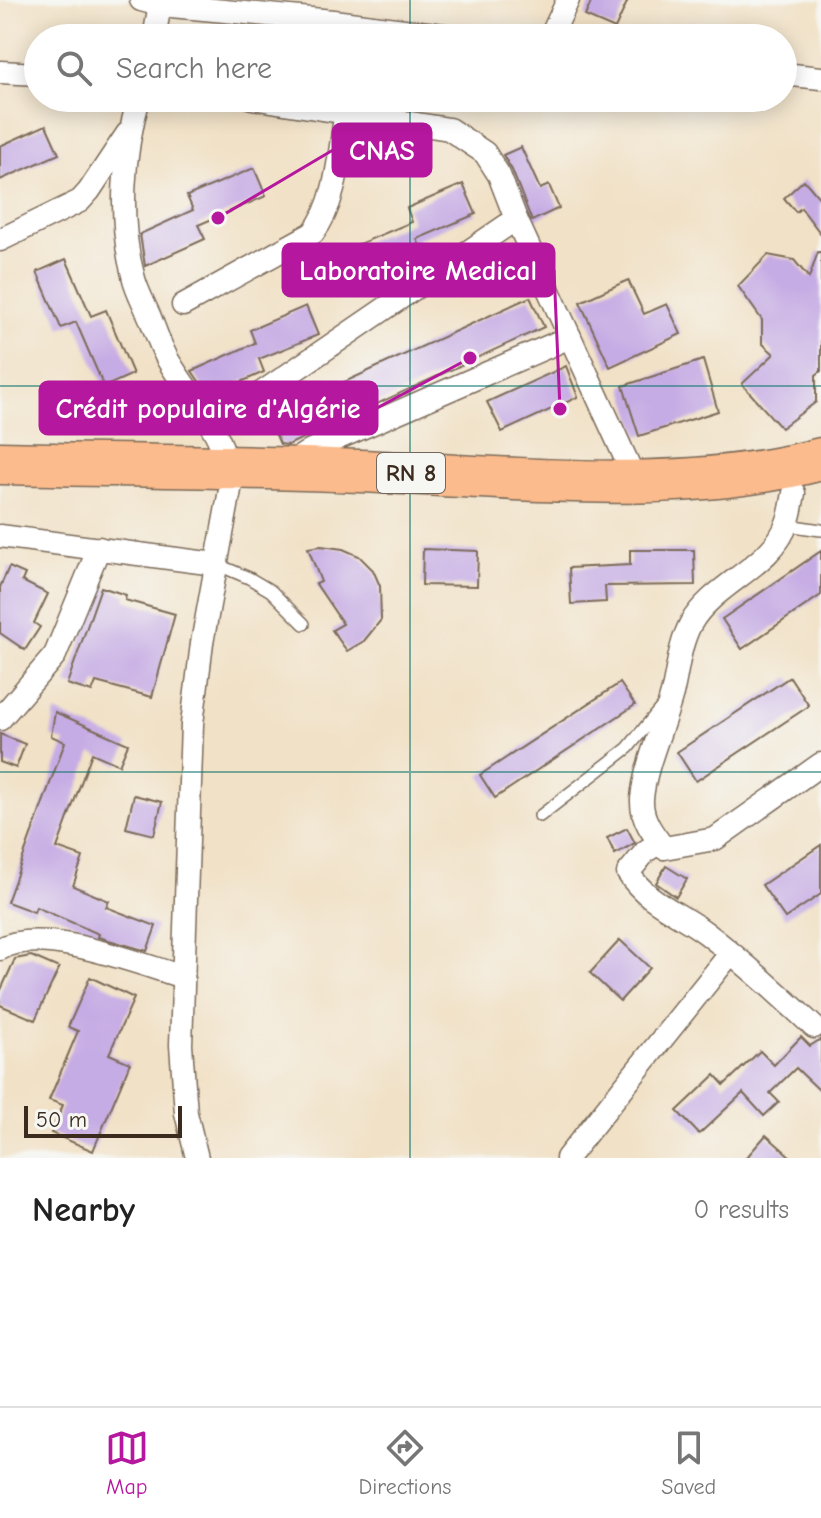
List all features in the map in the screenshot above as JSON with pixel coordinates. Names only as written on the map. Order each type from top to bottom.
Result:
[{"type":"highway","name":"RN 8","points":[[0,484],[230,480],[283,469],[636,481],[709,478],[795,466],[821,459]]},
{"type":"highway","name":"RN 8","points":[[0,463],[518,501],[801,501]]},
{"type":"street","points":[[333,21],[343,0]]},
{"type":"street","points":[[557,24],[568,0]]},
{"type":"street","points":[[152,24],[150,3],[357,24]]},
{"type":"street","points":[[0,72],[24,73]]},
{"type":"street","points":[[797,75],[821,78]]},
{"type":"street","points":[[135,112],[129,130],[125,230],[133,276],[166,358],[213,426],[230,480],[192,724],[181,1045],[186,1113],[197,1158]]},
{"type":"street","points":[[183,305],[313,233],[329,205],[346,112],[449,129],[485,153],[499,175],[516,219],[636,481]]},
{"type":"street","points":[[0,240],[80,201],[129,130]]},
{"type":"street","points":[[213,426],[516,219]]},
{"type":"street","points":[[283,469],[311,450],[570,337]]},
{"type":"street","points":[[664,848],[648,827],[642,802],[647,774],[672,695],[681,647],[691,623],[706,604],[772,548],[801,501]]},
{"type":"street","points":[[0,536],[215,564]]},
{"type":"street","points":[[0,719],[55,655],[99,548]]},
{"type":"street","points":[[814,1027],[770,985],[705,932],[640,890],[628,873],[646,851],[657,844],[664,848],[715,839],[821,764]]},
{"type":"street","points":[[0,949],[10,943],[32,941],[70,944],[183,977]]},
{"type":"street","points":[[567,1158],[730,954]]},
{"type":"lane","points":[[801,501],[821,530]]},
{"type":"lane","points":[[215,564],[271,591],[304,624]]},
{"type":"lane","points":[[540,816],[628,748],[672,695]]},
{"type":"building","points":[[592,0],[628,0],[617,24],[603,24],[585,16]]},
{"type":"building","points":[[46,125],[59,154],[0,180],[0,146]]},
{"type":"building","points":[[521,147],[540,189],[549,185],[559,208],[532,221],[503,155]]},
{"type":"building","points":[[254,168],[266,196],[198,225],[205,239],[145,266],[140,234],[193,210],[187,196]]},
{"type":"building","points":[[804,180],[821,200],[821,234],[801,208],[796,212],[784,198]]},
{"type":"building","points":[[463,184],[476,214],[417,239],[422,251],[359,277],[347,249],[412,222],[407,208]]},
{"type":"building","points":[[818,252],[821,252],[821,371],[816,375],[816,402],[781,428],[742,384],[774,354],[762,343],[762,320],[738,286],[768,255],[794,260],[809,278]]},
{"type":"building","points":[[66,259],[91,316],[106,310],[133,374],[104,387],[76,322],[61,328],[37,272]]},
{"type":"building","points":[[628,280],[644,314],[667,304],[681,334],[610,367],[580,302]]},
{"type":"building","points":[[530,297],[544,327],[288,445],[280,444],[268,417]]},
{"type":"building","points":[[306,306],[318,335],[259,359],[264,372],[209,396],[192,371],[255,343],[250,330]]},
{"type":"building","points":[[703,360],[718,411],[639,436],[623,386]]},
{"type":"building","points":[[566,366],[578,397],[502,432],[487,402]]},
{"type":"building","points":[[308,548],[343,549],[359,556],[373,570],[380,586],[381,620],[364,641],[347,651],[332,630],[343,624],[316,584],[321,582]]},
{"type":"building","points":[[423,549],[478,551],[477,586],[422,585]]},
{"type":"building","points":[[630,550],[694,550],[695,585],[605,586],[606,602],[571,604],[569,568],[630,565]]},
{"type":"building","points":[[821,551],[821,595],[742,649],[722,619]]},
{"type":"building","points":[[9,567],[25,574],[22,581],[48,594],[34,623],[40,627],[25,650],[0,633],[0,587]]},
{"type":"building","points":[[101,587],[126,595],[125,600],[175,614],[152,697],[96,682],[92,692],[67,684]]},
{"type":"building","points":[[790,677],[809,706],[696,781],[677,752]]},
{"type":"building","points":[[620,683],[635,705],[495,798],[480,775]]},
{"type":"building","points":[[55,712],[128,744],[119,765],[92,753],[57,848],[83,857],[73,886],[109,901],[106,907],[156,926],[147,951],[98,937],[99,934],[36,907],[34,912],[7,902],[65,742],[51,736]]},
{"type":"building","points":[[0,734],[25,744],[16,768],[0,762]]},
{"type":"building","points":[[134,795],[162,802],[154,835],[126,828]]},
{"type":"building","points":[[627,828],[635,843],[615,854],[607,838]]},
{"type":"building","points":[[821,845],[821,894],[785,918],[762,885]]},
{"type":"building","points":[[666,866],[687,879],[676,897],[656,883]]},
{"type":"building","points":[[620,940],[650,968],[620,1001],[590,973]]},
{"type":"building","points":[[31,956],[59,968],[35,1020],[0,1005],[0,992],[15,959]]},
{"type":"building","points":[[90,977],[134,998],[109,1054],[130,1063],[93,1151],[51,1133],[63,1105],[49,1100],[78,1031],[68,1027]]},
{"type":"building","points":[[801,1037],[810,1046],[821,1039],[821,1092],[796,1068],[770,1093],[779,1102],[764,1116],[743,1093],[699,1134],[677,1111],[715,1075],[724,1085],[760,1051],[774,1065]]},
{"type":"building","points":[[766,1135],[792,1158],[746,1158]]},
{"type":"place","name":"CNAS","points":[[218,218]]},
{"type":"place","name":"Crédit populaire d'Algérie","points":[[470,358]]},
{"type":"place","name":"Laboratoire Medical","points":[[560,409]]}]
